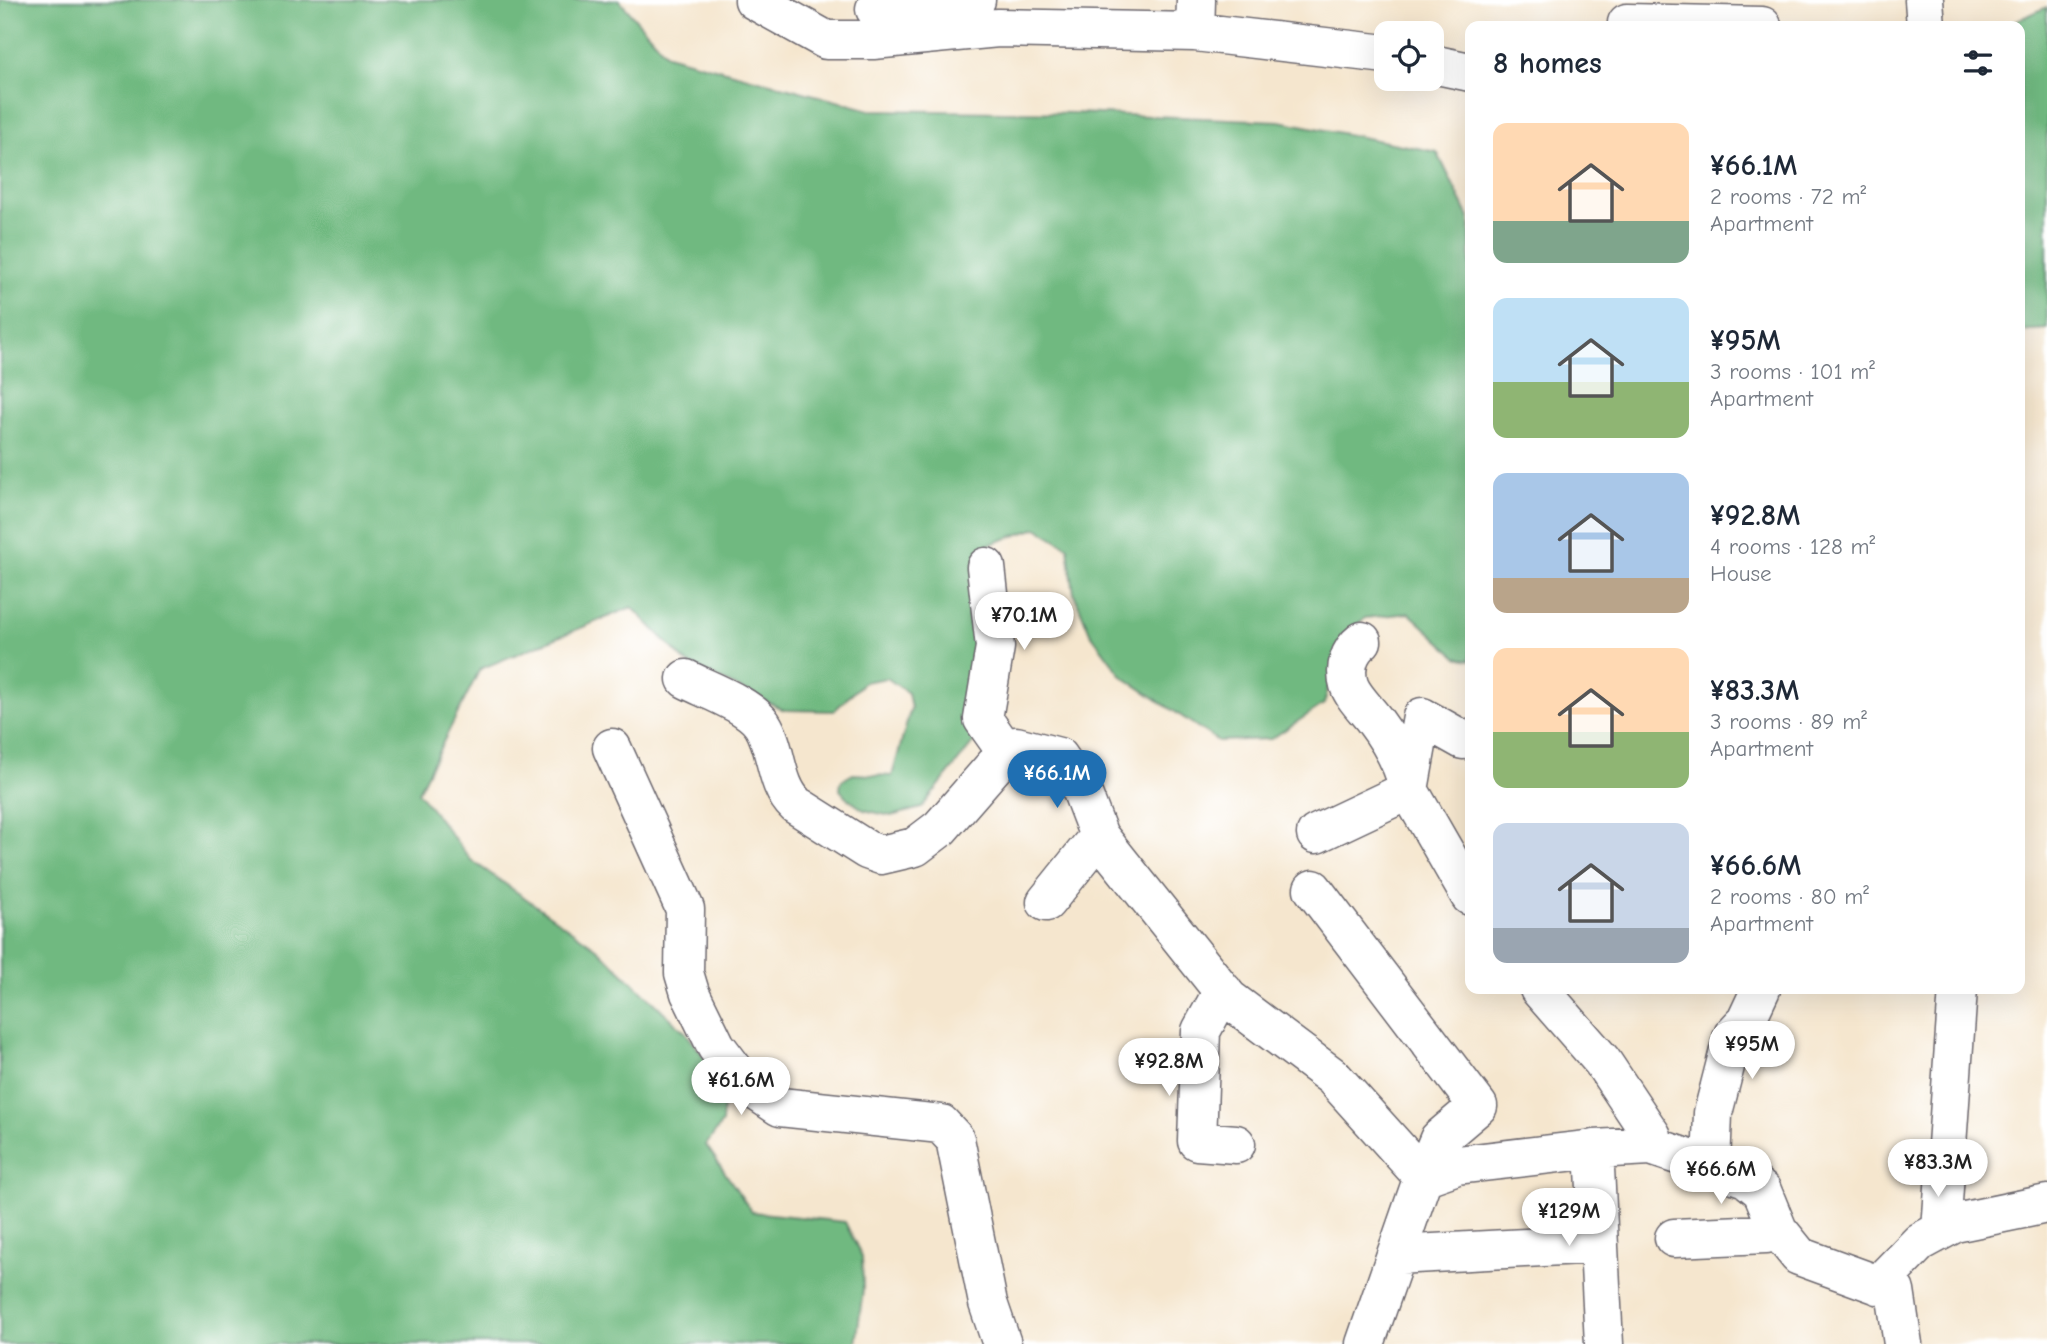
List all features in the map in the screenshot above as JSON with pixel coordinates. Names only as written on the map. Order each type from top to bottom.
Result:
[{"type":"street","points":[[754,0],[826,40],[875,16],[976,0]]},
{"type":"street","points":[[1924,0],[1926,21]]},
{"type":"street","points":[[875,16],[998,28],[1196,16],[1374,52]]},
{"type":"street","points":[[1627,16],[1694,21]]},
{"type":"street","points":[[1444,67],[1465,71]]},
{"type":"street","points":[[986,567],[995,647],[983,719],[1007,752]]},
{"type":"street","points":[[1362,640],[1352,648],[1347,666],[1349,686],[1384,733],[1404,768],[1409,790],[1465,887]]},
{"type":"street","points":[[686,679],[741,707],[761,724],[779,766],[786,796],[867,850],[881,855],[915,847],[940,828],[1007,752],[1016,746],[1059,757],[1081,789],[1098,836],[1229,999],[1333,1077],[1423,1177]]},
{"type":"street","points":[[1409,790],[1422,717],[1463,740]]},
{"type":"street","points":[[612,748],[685,909],[684,973],[690,993],[716,1046],[744,1083],[780,1107],[941,1124],[954,1139],[988,1303],[1002,1344]]},
{"type":"street","points":[[1316,834],[1409,790]]},
{"type":"street","points":[[1046,902],[1098,836]]},
{"type":"street","points":[[1313,889],[1478,1106],[1439,1139],[1423,1177],[1366,1344]]},
{"type":"street","points":[[1223,991],[1201,1031],[1197,1141],[1236,1144]]},
{"type":"street","points":[[1543,994],[1602,1061],[1652,1136],[1651,1146]]},
{"type":"street","points":[[1711,1166],[1713,1113],[1734,1035],[1746,1021],[1759,994]]},
{"type":"street","points":[[1941,1230],[1958,994]]},
{"type":"street","points":[[1423,1177],[1457,1164],[1594,1149],[1651,1146],[1746,1178],[1762,1191],[1778,1230],[1799,1256],[1895,1292],[1903,1344]]},
{"type":"street","points":[[1594,1149],[1604,1344]]},
{"type":"street","points":[[1878,1285],[1920,1242],[1955,1223],[2047,1204]]},
{"type":"street","points":[[1674,1238],[1766,1234],[1778,1230]]},
{"type":"street","points":[[1396,1255],[1599,1244]]},
{"type":"green space","points":[[0,0],[619,0],[667,55],[870,110],[1074,113],[1280,121],[1437,152],[1465,209],[1465,659],[1457,657],[1409,613],[1365,618],[1342,636],[1324,704],[1271,739],[1218,741],[1122,676],[1090,633],[1074,594],[1068,547],[1037,528],[985,546],[978,568],[977,738],[921,808],[891,816],[864,810],[840,790],[841,781],[853,774],[892,776],[911,708],[908,693],[887,678],[864,682],[834,711],[784,710],[687,663],[632,607],[480,669],[418,792],[471,860],[598,949],[686,1033],[725,1085],[722,1123],[706,1145],[752,1212],[845,1222],[862,1257],[863,1289],[856,1344],[0,1344]]},
{"type":"green space","points":[[2047,7],[2047,329],[2025,331],[2025,21],[2016,21]]}]
